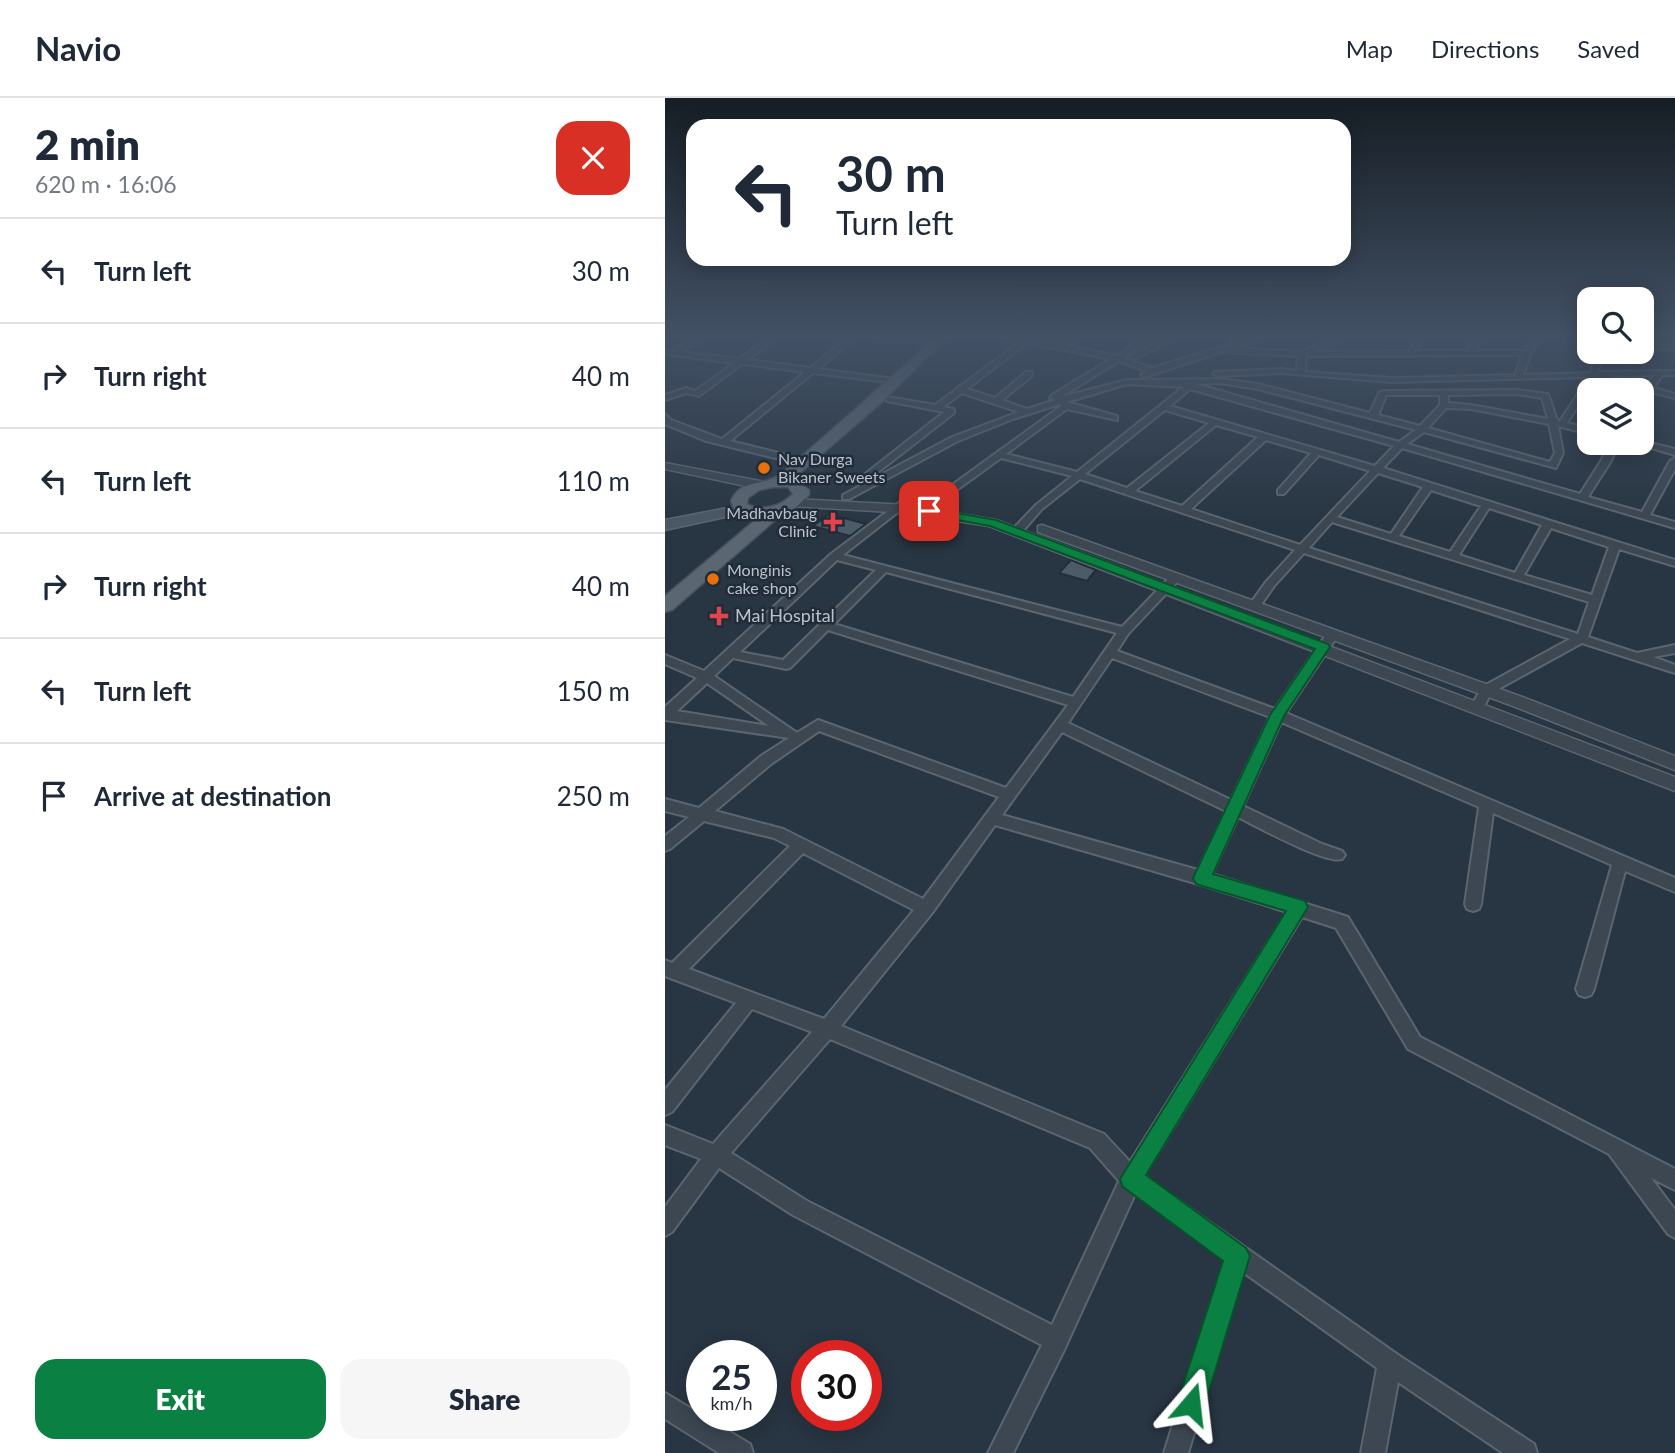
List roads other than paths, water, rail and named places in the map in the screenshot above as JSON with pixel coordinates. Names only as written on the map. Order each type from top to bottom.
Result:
[{"type":"main road","points":[[790,495],[804,462],[877,397]]},
{"type":"main road","points":[[665,606],[790,495],[890,399]]},
{"type":"main road","points":[[665,588],[746,504],[760,485],[790,495]]},
{"type":"main road","points":[[665,525],[790,495]]},
{"type":"main road","points":[[665,516],[746,504]]},
{"type":"street","points":[[723,443],[778,397]]},
{"type":"street","points":[[938,407],[952,397]]},
{"type":"street","points":[[984,397],[1031,411]]},
{"type":"street","points":[[996,401],[1001,397]]},
{"type":"street","points":[[933,503],[1000,454],[1066,397]]},
{"type":"street","points":[[851,494],[955,439],[1074,397]]},
{"type":"street","points":[[1020,527],[1078,475],[1173,397]]},
{"type":"street","points":[[1232,397],[1675,525]]},
{"type":"street","points":[[1292,397],[1553,466],[1559,453],[1557,423],[1546,397]]},
{"type":"street","points":[[1373,417],[1381,397]]},
{"type":"street","points":[[1254,607],[1270,584],[1375,469],[1400,445],[1421,430],[1444,405],[1444,397]]},
{"type":"street","points":[[1557,423],[1577,397]]},
{"type":"street","points":[[851,494],[865,479],[951,411],[890,399]]},
{"type":"street","points":[[1061,401],[1114,418]]},
{"type":"street","points":[[1444,405],[1577,427]]},
{"type":"street","points":[[1164,407],[1375,469],[1675,563]]},
{"type":"street","points":[[665,417],[669,422],[723,443],[804,462]]},
{"type":"street","points":[[1129,491],[1215,422]]},
{"type":"street","points":[[1184,510],[1244,458],[1263,437]]},
{"type":"street","points":[[1654,447],[1675,452]]},
{"type":"street","points":[[1281,492],[1317,452]]},
{"type":"street","points":[[1000,454],[1129,491],[1675,669]]},
{"type":"street","points":[[1582,498],[1609,455]]},
{"type":"street","points":[[1644,517],[1675,461]]},
{"type":"street","points":[[665,466],[760,485]]},
{"type":"street","points":[[665,477],[746,504]]},
{"type":"street","points":[[1394,537],[1428,487]]},
{"type":"street","points":[[790,495],[851,494],[1020,527]]},
{"type":"street","points":[[790,495],[902,505],[933,503],[1020,527],[1327,641],[1486,690],[1675,763]]},
{"type":"street","points":[[795,736],[665,715],[835,556],[902,505]]},
{"type":"street","points":[[1454,555],[1486,505]]},
{"type":"street","points":[[1330,518],[1597,600]]},
{"type":"street","points":[[1518,577],[1548,524]]},
{"type":"street","points":[[1477,707],[1486,690],[1582,638],[1615,545]]},
{"type":"street","points":[[835,556],[1123,631]]},
{"type":"street","points":[[731,654],[786,665],[884,568]]},
{"type":"street","points":[[1171,583],[1254,607],[1477,707],[1675,783]]},
{"type":"street","points":[[665,1225],[716,1155],[827,1029],[926,908],[1007,794],[1076,704],[1123,631],[1171,583]]},
{"type":"street","points":[[828,626],[1076,704]]},
{"type":"street","points":[[1202,878],[1278,715],[1327,641]]},
{"type":"street","points":[[1639,657],[1675,649]]},
{"type":"street","points":[[1110,653],[1278,715],[1675,885]]},
{"type":"street","points":[[665,659],[706,677],[795,736]]},
{"type":"street","points":[[665,845],[795,736],[818,725],[1007,794]]},
{"type":"street","points":[[1060,725],[1317,848],[1337,855]]},
{"type":"street","points":[[665,805],[778,833],[926,908]]},
{"type":"street","points":[[1473,904],[1487,805]]},
{"type":"street","points":[[990,818],[1202,878],[1342,922],[1414,1043],[1675,1180]]},
{"type":"street","points":[[802,844],[670,970],[827,1029],[1097,1141],[1131,1179],[1390,1363],[1525,1453]]},
{"type":"street","points":[[1585,989],[1620,862]]},
{"type":"street","points":[[1000,1453],[1057,1340],[1131,1179],[1299,907]]},
{"type":"street","points":[[665,1105],[749,1000]]},
{"type":"street","points":[[665,1135],[716,1155],[800,1208],[1057,1340]]},
{"type":"street","points":[[1616,1147],[1675,1227]]},
{"type":"street","points":[[1176,1453],[1237,1256]]},
{"type":"street","points":[[1373,1453],[1390,1363]]},
{"type":"street","points":[[665,1405],[741,1453]]},
{"type":"place","name":"Nav Durga Bikaner Sweets","points":[[764,468]]},
{"type":"place","name":"Madhavbaug Clinic","points":[[833,522]]},
{"type":"place","name":"Monginis cake shop","points":[[713,579]]},
{"type":"place","name":"Mai Hospital","points":[[719,616]]}]
